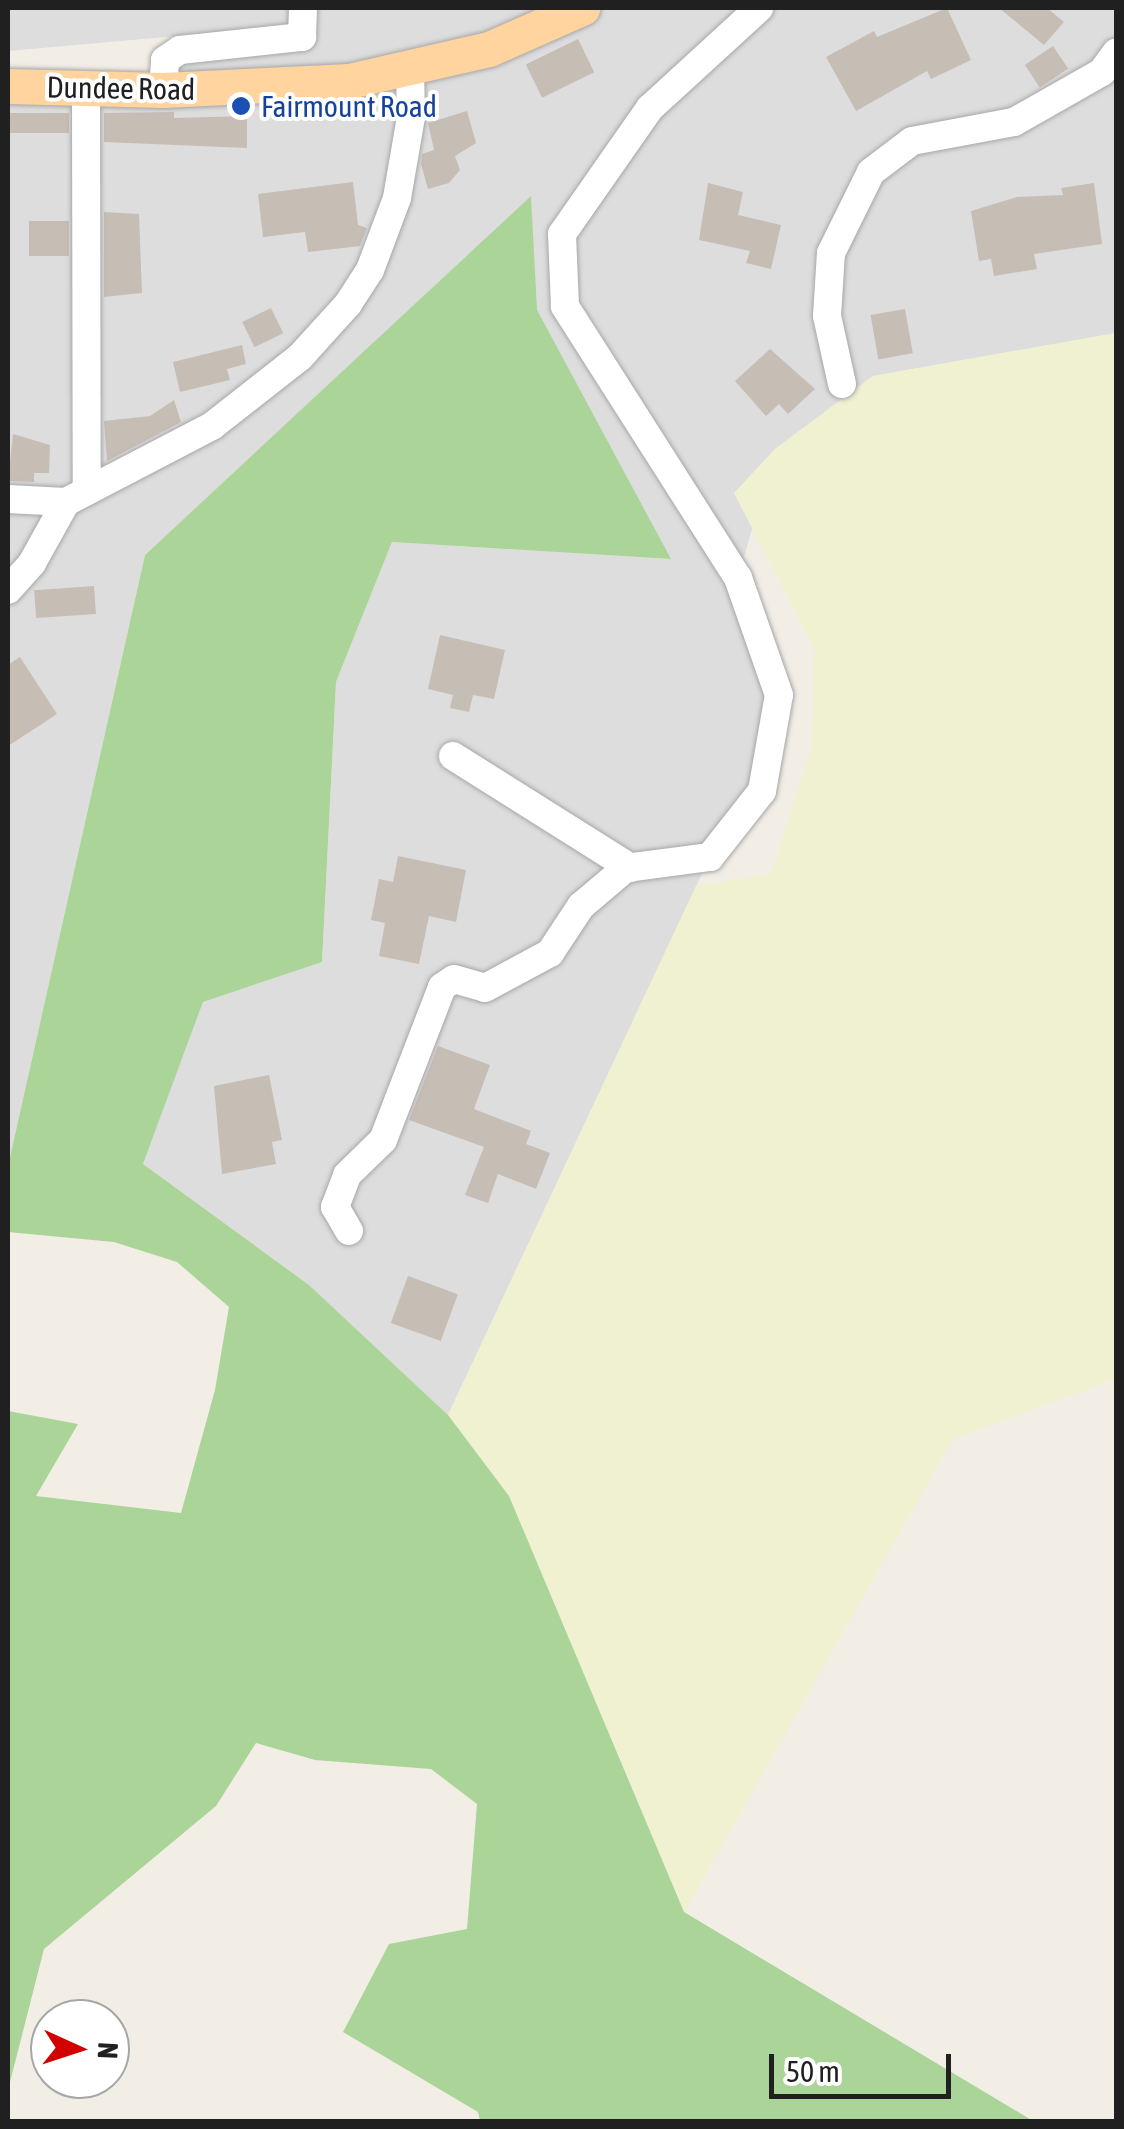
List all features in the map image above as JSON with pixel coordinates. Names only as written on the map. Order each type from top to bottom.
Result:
[{"type":"main road","name":"Dundee Road","points":[[8,86],[163,90],[282,86],[410,70],[489,49],[582,8]]},
{"type":"street","points":[[163,90],[164,60],[180,50],[302,37],[303,8],[329,8]]},
{"type":"street","points":[[349,1231],[335,1207],[346,1176],[384,1140],[442,987],[454,979],[485,988],[550,954],[580,906],[631,868],[710,857],[762,791],[779,694],[738,578],[565,306],[562,234],[650,108],[760,8]]},
{"type":"street","points":[[842,384],[827,316],[831,253],[871,172],[912,141],[1014,122],[1102,72],[1116,53]]},
{"type":"street","points":[[8,499],[77,496],[212,426],[300,358],[348,304],[382,245],[397,198],[411,117],[410,70]]},
{"type":"street","points":[[8,590],[32,563],[77,496],[86,88]]},
{"type":"street","points":[[453,756],[631,868]]},
{"type":"shaded area","points":[[8,8],[289,8],[291,26],[8,51]]},
{"type":"shaded area","points":[[303,8],[1116,8],[1116,333],[873,376],[775,449],[738,578],[779,695],[762,791],[710,857],[448,1415],[309,1285],[143,1164],[203,1002],[322,962],[336,682],[392,542],[670,559],[536,310],[531,197],[145,555],[8,1166],[8,86],[162,90],[165,60],[302,37]]},
{"type":"green space","points":[[531,196],[537,310],[671,559],[392,542],[336,682],[322,962],[203,1002],[143,1164],[309,1285],[448,1415],[509,1496],[684,1912],[1033,2121],[480,2121],[478,2112],[343,2032],[389,1944],[467,1929],[477,1804],[431,1769],[315,1760],[256,1743],[216,1806],[44,1949],[8,2090],[8,1411],[78,1424],[36,1496],[181,1513],[215,1390],[229,1307],[177,1262],[114,1242],[8,1232],[8,1166],[145,555]]},
{"type":"green space","points":[[1116,333],[1116,1379],[953,1439],[684,1912],[509,1496],[448,1415],[696,886],[771,874],[812,746],[814,649],[734,493],[775,449],[873,376]]},
{"type":"building","points":[[947,8],[971,60],[931,79],[927,71],[856,111],[826,57],[874,31],[877,37]]},
{"type":"building","points":[[999,8],[1047,8],[1064,22],[1044,45]]},
{"type":"building","points":[[578,39],[594,72],[542,98],[526,64]]},
{"type":"building","points":[[1053,46],[1068,68],[1040,87],[1025,65]]},
{"type":"building","points":[[467,111],[476,143],[455,156],[460,170],[449,183],[428,189],[421,164],[422,154],[434,150],[428,123]]},
{"type":"building","points":[[174,112],[174,118],[247,116],[247,148],[104,142],[104,113]]},
{"type":"building","points":[[8,113],[69,113],[69,133],[8,133]]},
{"type":"building","points":[[353,182],[358,225],[367,228],[360,246],[308,252],[305,232],[263,237],[258,194]]},
{"type":"building","points":[[708,183],[743,192],[738,215],[781,225],[771,269],[746,263],[750,251],[699,240]]},
{"type":"building","points":[[1094,183],[1102,244],[1034,254],[1037,269],[994,276],[991,259],[979,261],[971,211],[1017,197],[1063,195],[1061,188]]},
{"type":"building","points":[[104,212],[139,214],[142,293],[104,297]]},
{"type":"building","points":[[29,221],[69,221],[69,256],[29,256]]},
{"type":"building","points":[[271,308],[283,333],[255,347],[242,322]]},
{"type":"building","points":[[905,309],[913,353],[878,359],[871,315]]},
{"type":"building","points":[[242,345],[246,364],[227,369],[230,380],[180,392],[173,362]]},
{"type":"building","points":[[770,349],[815,389],[788,414],[779,404],[766,416],[735,381]]},
{"type":"building","points":[[174,400],[181,422],[107,461],[104,421],[150,416]]},
{"type":"building","points":[[13,434],[50,445],[49,473],[34,473],[34,482],[8,481]]},
{"type":"building","points":[[94,586],[96,614],[36,618],[34,590]]},
{"type":"building","points":[[440,635],[505,650],[494,699],[473,695],[469,712],[450,708],[453,695],[428,689]]},
{"type":"building","points":[[20,657],[57,714],[8,746],[8,665]]},
{"type":"building","points":[[398,856],[466,870],[456,922],[429,916],[419,964],[379,956],[385,923],[371,920],[379,879],[393,882]]},
{"type":"building","points":[[438,1046],[490,1065],[474,1109],[531,1131],[526,1144],[550,1153],[536,1189],[498,1174],[488,1203],[465,1195],[484,1147],[409,1120]]},
{"type":"building","points":[[269,1075],[282,1140],[272,1142],[276,1164],[222,1174],[214,1086]]},
{"type":"building","points":[[408,1276],[458,1294],[441,1341],[391,1323]]},
{"type":"place","name":"Fairmount Road","points":[[241,106]]}]
